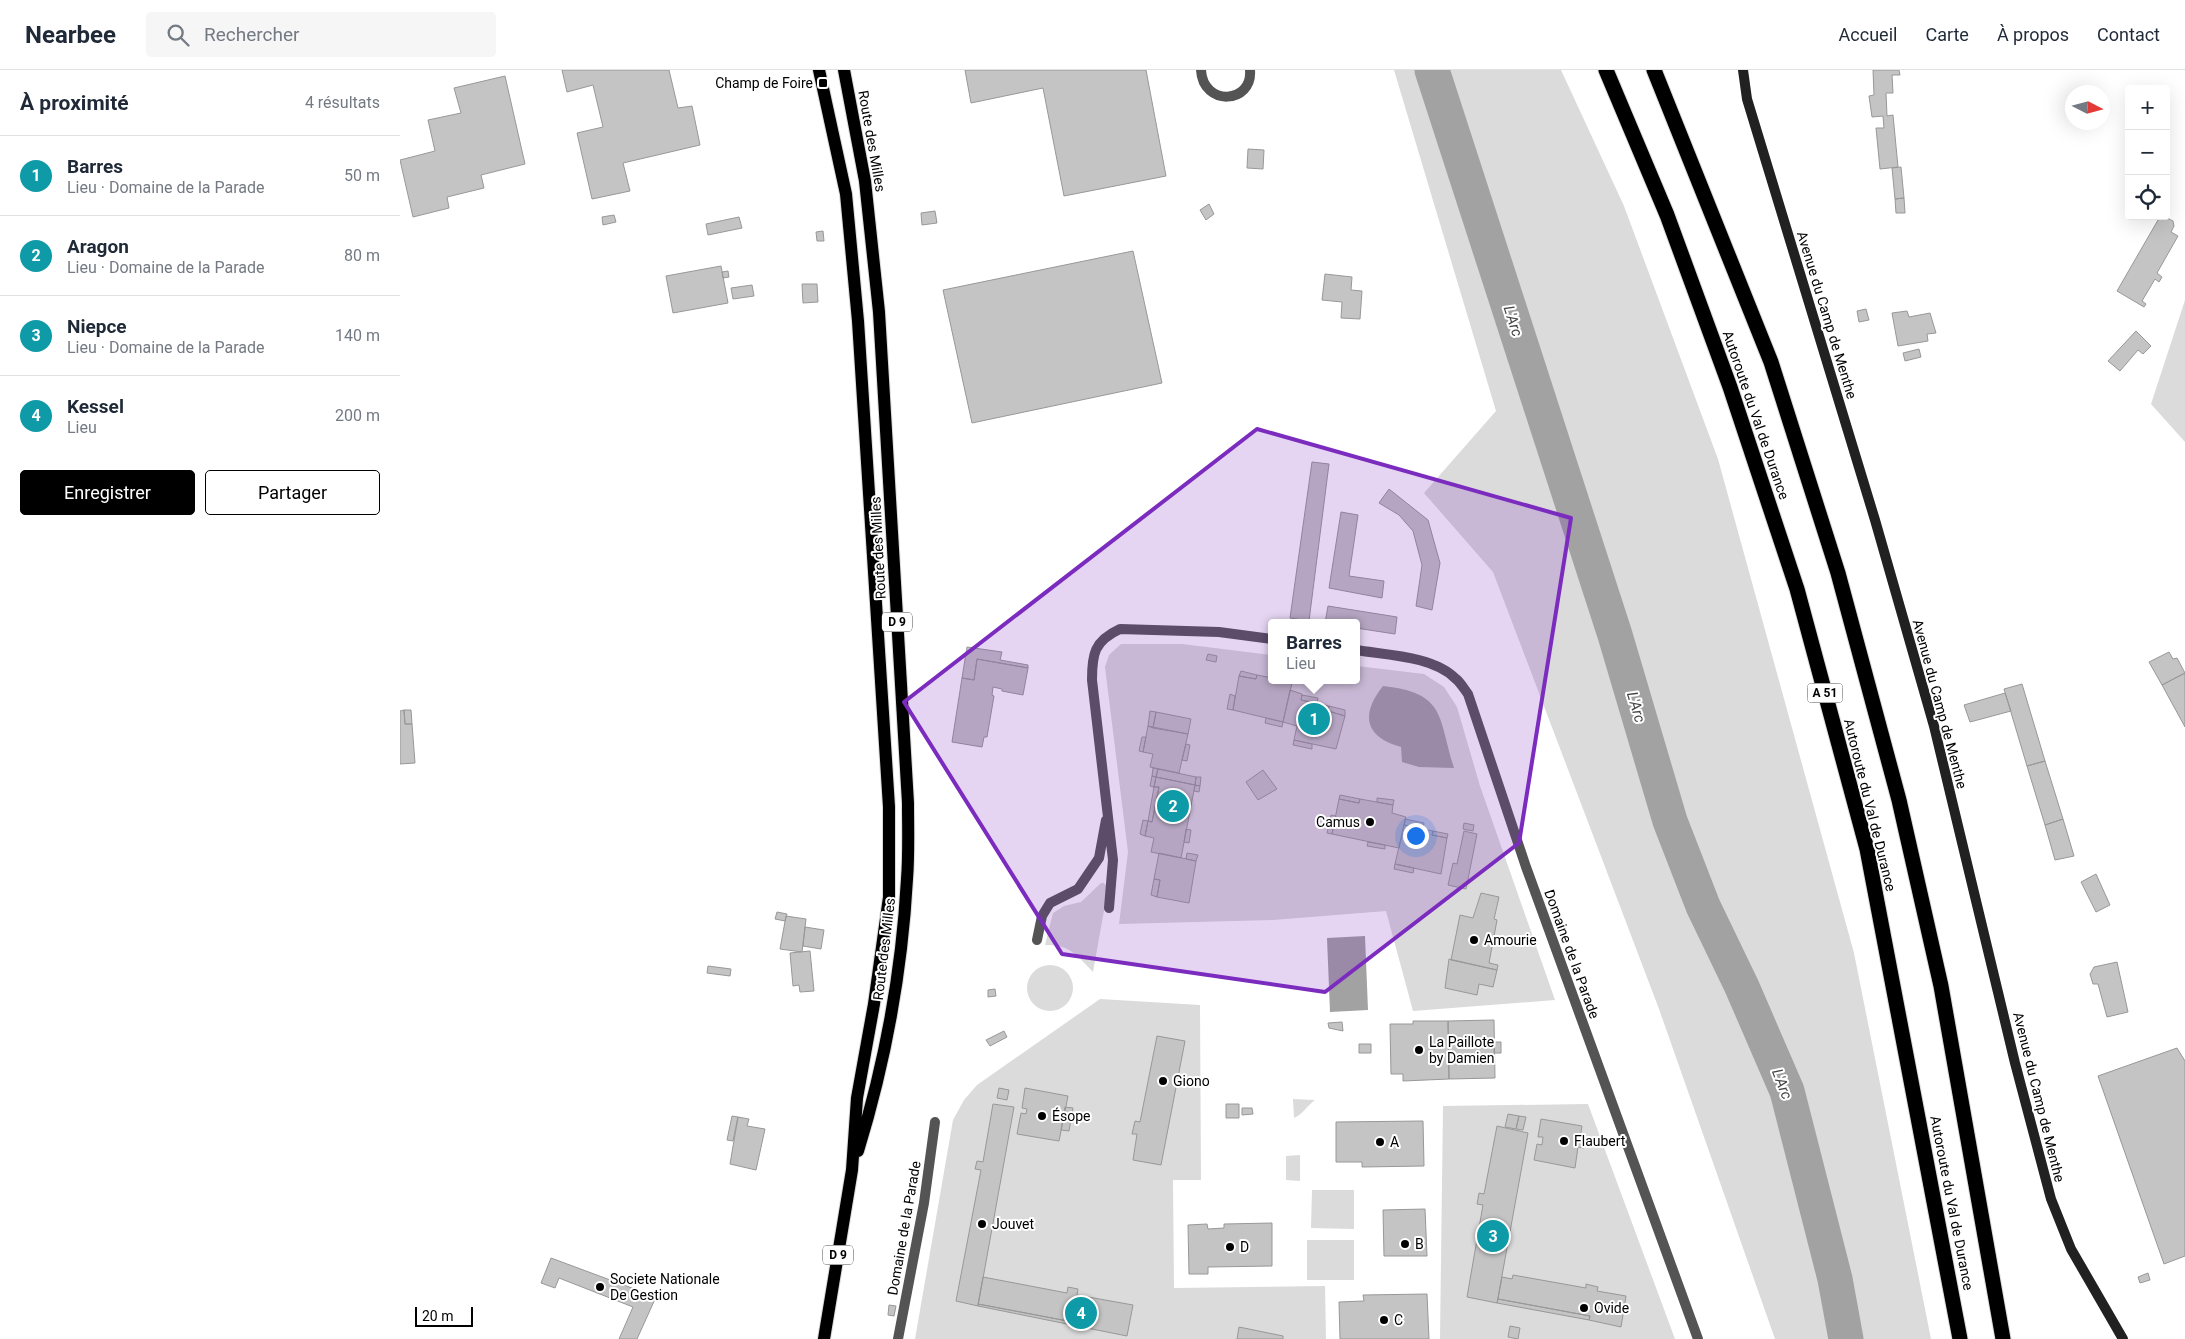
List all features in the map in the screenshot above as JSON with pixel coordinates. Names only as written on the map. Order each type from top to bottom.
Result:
[{"type":"highway","name":"Autoroute du Val de Durance","points":[[1606,70],[1667,215],[1730,387],[1797,589],[1867,849],[1960,1339]]},
{"type":"highway","name":"Autoroute du Val de Durance","points":[[1654,70],[1771,362],[1838,573],[1899,800],[1941,986],[2003,1339]]},
{"type":"main road","name":"Route des Milles","points":[[819,70],[847,204],[858,321],[889,807],[889,897],[874,1004],[857,1098],[852,1170],[824,1339]]},
{"type":"main road","name":"Route des Milles","points":[[844,70],[865,180],[879,312],[908,803],[907,878],[900,954],[874,1101],[852,1170]]},
{"type":"main road","name":"Avenue du Camp de Menthe","points":[[1743,70],[1747,99],[1872,511],[1934,726],[2020,1081],[2051,1198],[2070,1249],[2123,1339]]},
{"type":"street","points":[[1201,70],[1204,86],[1210,92],[1222,97],[1235,96],[1242,91],[1250,78],[1250,70]]},
{"type":"street","points":[[1109,908],[1113,860],[1092,680],[1094,651],[1100,641],[1114,632],[1127,629],[1219,632],[1268,638]]},
{"type":"street","name":"Domaine de la Parade","points":[[1360,651],[1426,662],[1442,668],[1456,678],[1468,694],[1526,867],[1698,1339]]},
{"type":"street","points":[[1038,940],[1042,916],[1050,903],[1078,889],[1099,858],[1108,810]]},
{"type":"street","name":"Domaine de la Parade","points":[[898,1339],[924,1203],[935,1122]]},
{"type":"highlighted area","points":[[1257,429],[1571,518],[1519,843],[1325,992],[1062,954],[904,702]]},
{"type":"shaded area","points":[[1394,70],[1561,70],[1624,206],[1718,459],[1854,953],[1931,1339],[1775,1339],[1659,1009],[1493,572],[1424,493],[1496,411]]},
{"type":"shaded area","points":[[2185,300],[2185,442],[2151,404]]},
{"type":"shaded area","points":[[1121,644],[1182,644],[1268,655],[1268,684],[1360,684],[1360,666],[1424,674],[1444,687],[1457,707],[1480,786],[1555,1000],[1413,1011],[1386,911],[1273,920],[1119,924],[1128,852],[1105,667],[1109,655]]},
{"type":"shaded area","points":[[1383,686],[1403,689],[1418,694],[1429,701],[1441,721],[1454,768],[1419,767],[1402,762],[1401,747],[1389,743],[1373,731],[1369,715],[1371,706]]},
{"type":"shaded area","points":[[1101,883],[1104,883],[1108,888],[1093,972],[1067,949],[1060,946],[1045,945],[1053,913],[1064,906],[1081,902]]},
{"type":"shaded area","points":[[1365,936],[1368,1010],[1330,1012],[1327,938]]},
{"type":"shaded area","points":[[1050,965],[1063,969],[1069,975],[1073,988],[1069,1001],[1063,1007],[1050,1011],[1037,1007],[1031,1001],[1027,988],[1031,975],[1037,969]]},
{"type":"shaded area","points":[[1100,999],[1200,1005],[1201,1180],[1173,1180],[1174,1288],[1325,1286],[1326,1339],[915,1339],[953,1120],[964,1100],[977,1085]]},
{"type":"shaded area","points":[[1293,1099],[1315,1100],[1300,1115],[1294,1118]]},
{"type":"shaded area","points":[[1588,1104],[1675,1339],[1440,1339],[1443,1106]]},
{"type":"shaded area","points":[[1300,1155],[1300,1181],[1286,1180],[1286,1156]]},
{"type":"shaded area","points":[[1312,1190],[1354,1190],[1354,1229],[1311,1228]]},
{"type":"shaded area","points":[[1307,1240],[1354,1240],[1354,1280],[1307,1280]]},
{"type":"building","points":[[562,70],[669,70],[678,108],[692,106],[700,145],[623,163],[630,191],[592,199],[577,133],[603,127],[593,85],[567,92]]},
{"type":"building","points":[[965,70],[1146,70],[1166,176],[1064,196],[1043,88],[971,103]]},
{"type":"building","points":[[1873,70],[1899,70],[1900,75],[1892,75],[1893,93],[1886,93],[1887,116],[1893,115],[1898,167],[1880,169],[1876,128],[1884,128],[1883,116],[1872,117],[1869,96],[1874,95]]},
{"type":"building","points":[[505,76],[525,164],[481,175],[484,188],[447,197],[449,208],[413,217],[400,160],[435,151],[428,120],[461,113],[454,88]]},
{"type":"building","points":[[1248,149],[1264,150],[1263,169],[1247,168]]},
{"type":"building","points":[[1901,167],[1904,198],[1895,199],[1892,168]]},
{"type":"building","points":[[1904,198],[1905,213],[1896,213],[1895,199]]},
{"type":"building","points":[[1209,204],[1214,214],[1206,220],[1200,210]]},
{"type":"building","points":[[935,211],[937,223],[922,225],[921,213]]},
{"type":"building","points":[[614,215],[616,222],[603,225],[602,217]]},
{"type":"building","points":[[739,217],[742,228],[708,235],[706,224]]},
{"type":"building","points":[[2158,220],[2173,221],[2174,226],[2171,232],[2178,236],[2157,273],[2162,277],[2159,282],[2155,279],[2142,301],[2146,304],[2144,307],[2117,291]]},
{"type":"building","points":[[823,231],[824,241],[817,241],[816,232]]},
{"type":"building","points":[[1133,251],[1162,383],[972,423],[943,290]]},
{"type":"building","points":[[721,266],[728,303],[673,313],[666,276]]},
{"type":"building","points":[[728,271],[729,277],[723,278],[722,272]]},
{"type":"building","points":[[1325,274],[1352,277],[1351,290],[1362,291],[1360,319],[1341,318],[1342,302],[1322,300]]},
{"type":"building","points":[[802,284],[817,284],[818,302],[803,303]]},
{"type":"building","points":[[752,285],[754,296],[733,299],[731,288]]},
{"type":"building","points":[[1866,309],[1869,320],[1859,322],[1857,311]]},
{"type":"building","points":[[1907,311],[1909,317],[1930,313],[1936,333],[1927,334],[1928,341],[1898,346],[1892,313]]},
{"type":"building","points":[[2136,331],[2151,346],[2143,354],[2138,350],[2120,371],[2108,361]]},
{"type":"building","points":[[1919,349],[1921,357],[1905,361],[1903,353]]},
{"type":"building","points":[[1312,462],[1329,464],[1309,619],[1290,618]]},
{"type":"building","points":[[1389,489],[1428,520],[1440,563],[1432,610],[1416,606],[1422,565],[1413,531],[1399,515],[1379,503]]},
{"type":"building","points":[[1341,512],[1358,515],[1349,576],[1384,581],[1382,598],[1329,588]]},
{"type":"building","points":[[1328,606],[1397,617],[1395,634],[1360,629],[1360,619],[1326,619]]},
{"type":"building","points":[[967,647],[1002,652],[1000,660],[1028,665],[1028,668],[977,659],[974,680],[962,678]]},
{"type":"building","points":[[2169,652],[2173,659],[2177,658],[2185,673],[2162,685],[2149,662]]},
{"type":"building","points":[[1208,654],[1217,656],[1216,662],[1206,660]]},
{"type":"building","points":[[977,659],[1028,668],[1023,695],[1002,691],[1002,689],[993,687],[992,695],[994,696],[987,737],[984,737],[982,747],[952,742],[962,678],[974,680]]},
{"type":"building","points":[[1241,671],[1257,675],[1256,679],[1239,676]]},
{"type":"building","points":[[2185,673],[2185,727],[2162,685]]},
{"type":"building","points":[[1257,675],[1268,677],[1268,684],[1292,684],[1283,722],[1233,710],[1239,676],[1256,679]]},
{"type":"building","points":[[2022,684],[2045,761],[2027,766],[2004,689]]},
{"type":"building","points":[[1290,690],[1302,694],[1301,700],[1329,706],[1328,711],[1345,716],[1336,749],[1294,740],[1297,726],[1283,722]]},
{"type":"building","points":[[2005,693],[2011,711],[1970,722],[1964,705]]},
{"type":"building","points":[[1230,694],[1235,696],[1233,710],[1227,709]]},
{"type":"building","points":[[1302,695],[1318,698],[1317,703],[1301,700]]},
{"type":"building","points":[[1329,706],[1345,710],[1345,716],[1328,711]]},
{"type":"building","points":[[404,710],[411,710],[412,724],[405,724]]},
{"type":"building","points":[[404,710],[405,724],[412,724],[415,763],[400,764],[400,711]]},
{"type":"building","points":[[1150,711],[1156,712],[1153,728],[1148,726]]},
{"type":"building","points":[[1156,712],[1191,719],[1188,734],[1153,728]]},
{"type":"building","points":[[1266,718],[1283,722],[1282,727],[1265,723]]},
{"type":"building","points":[[1148,726],[1188,734],[1179,773],[1150,767],[1153,754],[1143,752]]},
{"type":"building","points":[[1142,737],[1146,737],[1143,752],[1139,751]]},
{"type":"building","points":[[1294,740],[1312,744],[1312,749],[1293,745]]},
{"type":"building","points":[[1186,744],[1190,745],[1187,761],[1182,760]]},
{"type":"building","points":[[2045,761],[2063,819],[2045,825],[2027,766]]},
{"type":"building","points":[[1153,768],[1158,769],[1156,777],[1152,776]]},
{"type":"building","points":[[1158,769],[1196,777],[1195,785],[1156,777]]},
{"type":"building","points":[[1263,770],[1277,789],[1258,800],[1246,782]]},
{"type":"building","points":[[1152,776],[1156,777],[1154,787],[1150,786]]},
{"type":"building","points":[[1156,777],[1195,785],[1181,858],[1151,852],[1154,838],[1145,836],[1148,821],[1152,822],[1159,787],[1154,787]]},
{"type":"building","points":[[1196,777],[1201,777],[1200,786],[1195,785]]},
{"type":"building","points":[[1195,785],[1200,786],[1199,792],[1194,791]]},
{"type":"building","points":[[1154,787],[1159,787],[1152,822],[1148,821]]},
{"type":"building","points":[[1340,795],[1360,799],[1359,803],[1339,799]]},
{"type":"building","points":[[1377,798],[1394,800],[1393,805],[1377,802]]},
{"type":"building","name":"Camus","points":[[1339,799],[1359,803],[1360,799],[1393,805],[1392,813],[1406,817],[1399,848],[1332,834]]},
{"type":"building","points":[[1331,815],[1336,816],[1332,834],[1327,833]]},
{"type":"building","points":[[1405,819],[1424,823],[1423,829],[1404,825]]},
{"type":"building","points":[[2063,819],[2074,856],[2055,860],[2045,825]]},
{"type":"building","points":[[1143,820],[1148,821],[1145,836],[1140,834]]},
{"type":"building","points":[[1464,823],[1474,825],[1473,831],[1463,829]]},
{"type":"building","points":[[1404,825],[1433,831],[1432,835],[1447,838],[1441,874],[1395,864]]},
{"type":"building","points":[[1186,829],[1191,830],[1189,843],[1184,842]]},
{"type":"building","points":[[1433,831],[1448,834],[1447,838],[1432,835]]},
{"type":"building","points":[[1464,831],[1477,834],[1466,889],[1448,885],[1453,863],[1457,864]]},
{"type":"building","points":[[1368,842],[1385,845],[1385,849],[1367,846]]},
{"type":"building","points":[[1159,853],[1196,861],[1189,903],[1157,897],[1160,880],[1154,879]]},
{"type":"building","points":[[1187,853],[1198,855],[1196,861],[1186,859]]},
{"type":"building","points":[[1395,864],[1414,868],[1413,873],[1394,869]]},
{"type":"building","points":[[2096,874],[2110,905],[2096,912],[2081,882]]},
{"type":"building","points":[[1154,879],[1160,880],[1157,897],[1151,895]]},
{"type":"building","name":"Amourie","points":[[1481,893],[1499,897],[1494,919],[1497,920],[1489,963],[1498,965],[1497,970],[1451,960],[1460,915],[1473,918]]},
{"type":"building","points":[[777,912],[787,914],[785,921],[775,919]]},
{"type":"building","points":[[786,916],[806,919],[802,952],[780,949]]},
{"type":"building","points":[[805,927],[824,930],[821,949],[803,946]]},
{"type":"building","points":[[810,951],[814,991],[800,992],[799,985],[793,986],[790,953]]},
{"type":"building","points":[[1449,959],[1497,970],[1493,987],[1479,984],[1477,995],[1445,988]]},
{"type":"building","points":[[2117,962],[2128,1012],[2107,1017],[2098,984],[2093,984],[2090,974],[2094,967]]},
{"type":"building","points":[[708,966],[731,969],[730,976],[707,973]]},
{"type":"building","points":[[995,989],[996,996],[988,997],[988,990]]},
{"type":"building","points":[[1494,1020],[1495,1078],[1449,1079],[1448,1021]]},
{"type":"building","name":"La Paillote by Damien","points":[[1413,1021],[1448,1021],[1449,1079],[1403,1081],[1403,1074],[1391,1074],[1390,1024],[1413,1024]]},
{"type":"building","points":[[1342,1022],[1343,1031],[1329,1028],[1328,1023]]},
{"type":"building","points":[[1004,1031],[1007,1037],[990,1046],[986,1040]]},
{"type":"building","name":"Giono","points":[[1157,1036],[1185,1041],[1161,1165],[1133,1160],[1137,1134],[1132,1134],[1135,1121],[1140,1122]]},
{"type":"building","points":[[1494,1042],[1501,1042],[1501,1053],[1494,1053]]},
{"type":"building","points":[[1359,1044],[1371,1044],[1371,1053],[1359,1053]]},
{"type":"building","points":[[2177,1048],[2185,1061],[2185,1256],[2164,1264],[2098,1076]]},
{"type":"building","points":[[999,1088],[1009,1090],[1007,1100],[997,1098]]},
{"type":"building","name":"Ésope","points":[[1025,1088],[1068,1096],[1059,1141],[1017,1134],[1021,1113],[1026,1114],[1027,1109],[1022,1108]]},
{"type":"building","name":"Jouvet","points":[[993,1104],[1014,1107],[978,1306],[956,1301],[981,1170],[975,1169],[977,1161],[983,1162]]},
{"type":"building","points":[[1226,1104],[1239,1104],[1239,1118],[1226,1118]]},
{"type":"building","points":[[1065,1107],[1073,1108],[1071,1119],[1063,1118]]},
{"type":"building","points":[[1242,1108],[1252,1108],[1253,1114],[1242,1115]]},
{"type":"building","points":[[1508,1114],[1519,1116],[1516,1129],[1505,1127]]},
{"type":"building","points":[[732,1116],[738,1117],[733,1141],[727,1140]]},
{"type":"building","points":[[1519,1116],[1526,1117],[1523,1130],[1516,1129]]},
{"type":"building","points":[[738,1117],[749,1119],[747,1126],[765,1129],[756,1170],[730,1164]]},
{"type":"building","points":[[1063,1118],[1071,1119],[1069,1131],[1061,1130]]},
{"type":"building","name":"Flaubert","points":[[1541,1119],[1582,1126],[1580,1138],[1586,1139],[1584,1148],[1578,1147],[1575,1168],[1534,1160],[1537,1144],[1542,1145],[1543,1137],[1538,1137]]},
{"type":"building","name":"A","points":[[1423,1121],[1424,1166],[1362,1167],[1362,1162],[1336,1162],[1336,1122]]},
{"type":"building","points":[[1497,1126],[1528,1133],[1497,1303],[1467,1297],[1483,1205],[1477,1204],[1479,1193],[1484,1194]]},
{"type":"building","name":"B","points":[[1425,1209],[1427,1256],[1384,1256],[1383,1210]]},
{"type":"building","name":"D","points":[[1272,1223],[1272,1266],[1208,1267],[1208,1274],[1189,1274],[1188,1225],[1207,1224],[1208,1229],[1224,1228],[1224,1224]]},
{"type":"building","points":[[551,1258],[656,1297],[637,1339],[619,1339],[633,1307],[559,1278],[555,1288],[541,1283]]},
{"type":"building","points":[[2148,1273],[2150,1280],[2140,1283],[2138,1277]]},
{"type":"building","name":"Ovide","points":[[1513,1275],[1586,1288],[1586,1284],[1598,1287],[1597,1291],[1626,1296],[1621,1327],[1589,1320],[1590,1316],[1498,1299],[1502,1277],[1512,1279]]},
{"type":"building","points":[[983,1277],[1067,1293],[1068,1287],[1078,1289],[1077,1295],[1133,1305],[1127,1336],[1072,1325],[1073,1322],[978,1304]]},
{"type":"building","name":"C","points":[[1427,1294],[1429,1339],[1340,1339],[1339,1302],[1364,1301],[1363,1295]]},
{"type":"building","points":[[1498,1299],[1590,1316],[1589,1320],[1497,1303]]},
{"type":"building","points":[[978,1304],[1073,1322],[1072,1325],[978,1306]]},
{"type":"building","points":[[889,1305],[896,1306],[894,1316],[888,1315]]},
{"type":"building","points":[[1510,1326],[1520,1328],[1518,1339],[1508,1337]]},
{"type":"building","points":[[1239,1327],[1283,1336],[1283,1339],[1237,1339]]},
{"type":"waterway","name":"L'Arc","points":[[1432,70],[1615,635],[1670,821],[1703,906],[1742,987],[1787,1091],[1835,1279],[1846,1339]]},
{"type":"place","name":"Champ de Foire","points":[[823,83]]},
{"type":"place","name":"Barres","points":[[1314,719]]},
{"type":"place","name":"Aragon","points":[[1173,806]]},
{"type":"place","name":"Camus","points":[[1370,822]]},
{"type":"place","name":"Amourie","points":[[1474,940]]},
{"type":"place","name":"La Paillote by Damien","points":[[1419,1050]]},
{"type":"place","name":"Giono","points":[[1163,1081]]},
{"type":"place","name":"Ésope","points":[[1042,1116]]},
{"type":"place","name":"Flaubert","points":[[1564,1141]]},
{"type":"place","name":"A","points":[[1380,1142]]},
{"type":"place","name":"Jouvet","points":[[982,1224]]},
{"type":"place","name":"Niepce","points":[[1493,1236]]},
{"type":"place","name":"B","points":[[1405,1244]]},
{"type":"place","name":"D","points":[[1230,1247]]},
{"type":"place","name":"Societe Nationale De Gestion","points":[[600,1287]]},
{"type":"place","name":"Ovide","points":[[1584,1308]]},
{"type":"place","name":"Kessel","points":[[1081,1313]]},
{"type":"place","name":"C","points":[[1384,1320]]}]
